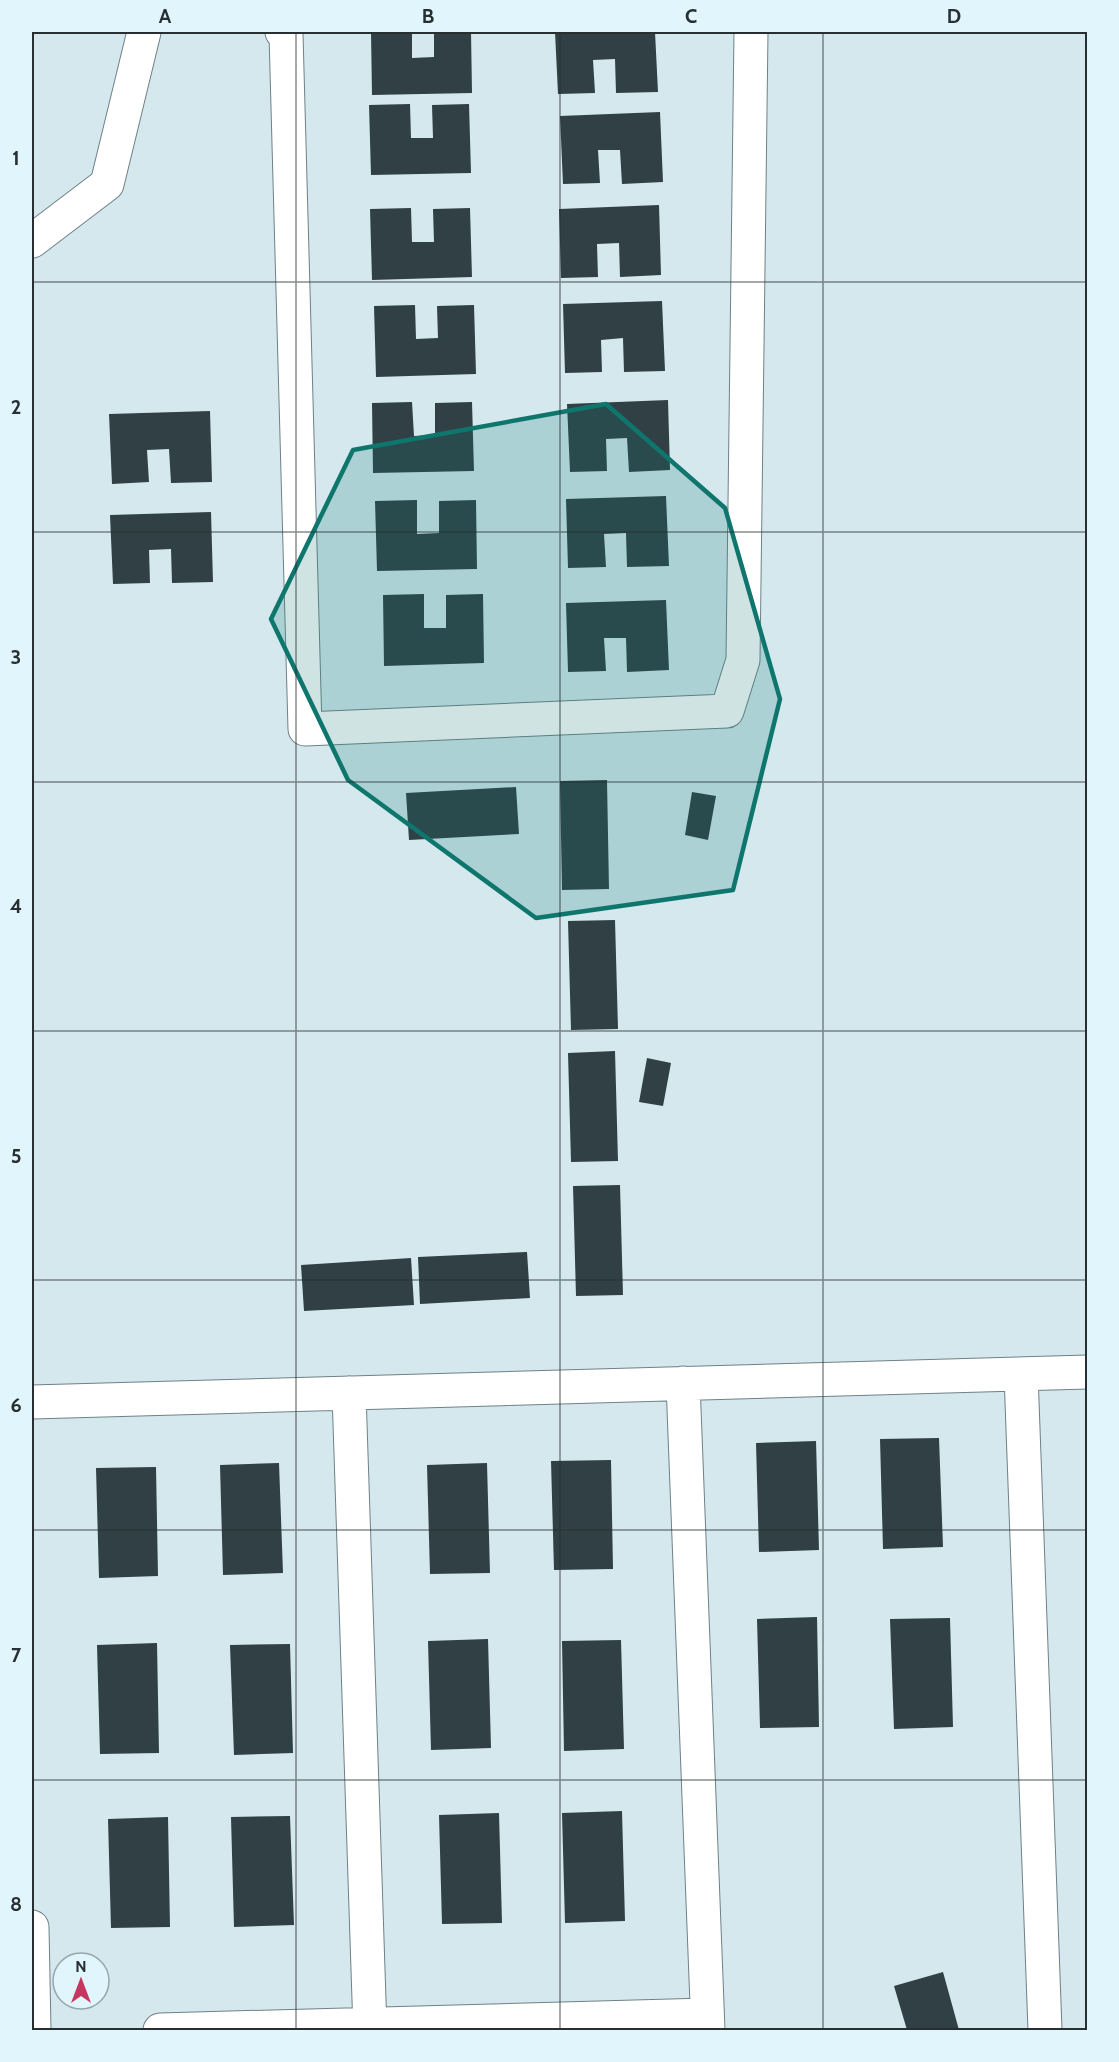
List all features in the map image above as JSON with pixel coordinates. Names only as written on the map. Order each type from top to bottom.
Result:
[{"type":"street","points":[[32,240],[107,184],[144,32]]},
{"type":"street","points":[[282,32],[286,34],[304,729],[727,711],[743,660],[751,32]]},
{"type":"street","points":[[32,1402],[1088,1371]]},
{"type":"street","points":[[1021,1374],[1045,2031]]},
{"type":"street","points":[[160,2031],[708,2023],[683,1383]]},
{"type":"street","points":[[349,1393],[370,2028]]},
{"type":"street","points":[[32,1926],[34,2031]]},
{"type":"highlighted area","points":[[606,404],[725,508],[780,699],[733,890],[536,918],[348,780],[271,619],[353,450]]},
{"type":"building","points":[[371,32],[412,32],[412,58],[434,57],[434,32],[471,32],[472,93],[372,95]]},
{"type":"building","points":[[555,32],[655,32],[658,92],[616,93],[615,59],[593,60],[595,93],[558,94]]},
{"type":"building","points":[[410,104],[411,138],[433,138],[432,105],[469,104],[471,173],[371,175],[369,105]]},
{"type":"building","points":[[660,112],[663,182],[622,184],[620,150],[598,150],[600,183],[563,184],[560,116]]},
{"type":"building","points":[[659,205],[661,275],[620,277],[619,243],[597,244],[598,277],[561,278],[559,209]]},
{"type":"building","points":[[411,208],[412,242],[434,242],[433,209],[470,208],[472,277],[372,280],[370,209]]},
{"type":"building","points":[[662,301],[665,371],[624,372],[623,338],[601,340],[602,372],[565,373],[563,304]]},
{"type":"building","points":[[415,305],[416,339],[438,338],[437,306],[474,305],[476,374],[376,377],[374,306]]},
{"type":"building","points":[[668,400],[670,470],[629,472],[627,438],[606,439],[607,471],[570,472],[567,404]]},
{"type":"building","points":[[412,402],[414,436],[435,435],[435,403],[472,402],[474,471],[373,473],[372,403]]},
{"type":"building","points":[[210,411],[212,482],[171,483],[169,449],[147,450],[149,482],[112,484],[109,414]]},
{"type":"building","points":[[666,496],[669,566],[627,567],[626,533],[604,534],[606,567],[568,568],[566,499]]},
{"type":"building","points":[[417,500],[417,534],[439,533],[439,501],[476,500],[477,569],[377,571],[375,501]]},
{"type":"building","points":[[211,512],[213,582],[172,583],[171,549],[149,550],[150,583],[113,584],[110,515]]},
{"type":"building","points":[[424,594],[424,628],[446,628],[446,595],[483,594],[484,663],[384,666],[383,595]]},
{"type":"building","points":[[666,600],[669,670],[627,672],[626,638],[604,638],[606,671],[568,672],[566,603]]},
{"type":"building","points":[[607,780],[609,889],[562,890],[560,781]]},
{"type":"building","points":[[516,787],[519,834],[409,840],[406,793]]},
{"type":"building","points":[[692,792],[716,796],[708,840],[685,835]]},
{"type":"building","points":[[615,920],[618,1029],[571,1030],[568,921]]},
{"type":"building","points":[[615,1051],[618,1161],[571,1162],[568,1053]]},
{"type":"building","points":[[647,1058],[671,1063],[663,1106],[639,1102]]},
{"type":"building","points":[[620,1185],[623,1295],[576,1296],[573,1186]]},
{"type":"building","points":[[527,1252],[530,1298],[420,1304],[418,1257]]},
{"type":"building","points":[[411,1258],[414,1305],[304,1311],[301,1265]]},
{"type":"building","points":[[939,1438],[943,1547],[883,1549],[880,1439]]},
{"type":"building","points":[[816,1441],[819,1550],[759,1552],[756,1443]]},
{"type":"building","points":[[611,1460],[613,1569],[554,1570],[551,1461]]},
{"type":"building","points":[[279,1463],[283,1573],[223,1575],[220,1465]]},
{"type":"building","points":[[487,1463],[490,1573],[430,1574],[427,1465]]},
{"type":"building","points":[[156,1467],[158,1576],[99,1578],[96,1468]]},
{"type":"building","points":[[817,1617],[819,1727],[760,1728],[757,1619]]},
{"type":"building","points":[[950,1618],[953,1727],[894,1729],[890,1619]]},
{"type":"building","points":[[488,1639],[491,1748],[431,1750],[428,1641]]},
{"type":"building","points":[[621,1640],[624,1749],[564,1751],[562,1641]]},
{"type":"building","points":[[157,1643],[159,1753],[100,1754],[97,1645]]},
{"type":"building","points":[[290,1644],[293,1753],[234,1755],[230,1645]]},
{"type":"building","points":[[622,1811],[625,1921],[565,1923],[562,1813]]},
{"type":"building","points":[[499,1813],[502,1923],[442,1924],[439,1815]]},
{"type":"building","points":[[290,1816],[294,1925],[234,1927],[231,1817]]},
{"type":"building","points":[[168,1817],[170,1927],[111,1928],[108,1819]]},
{"type":"building","points":[[943,1972],[959,2030],[907,2030],[894,1986]]}]
